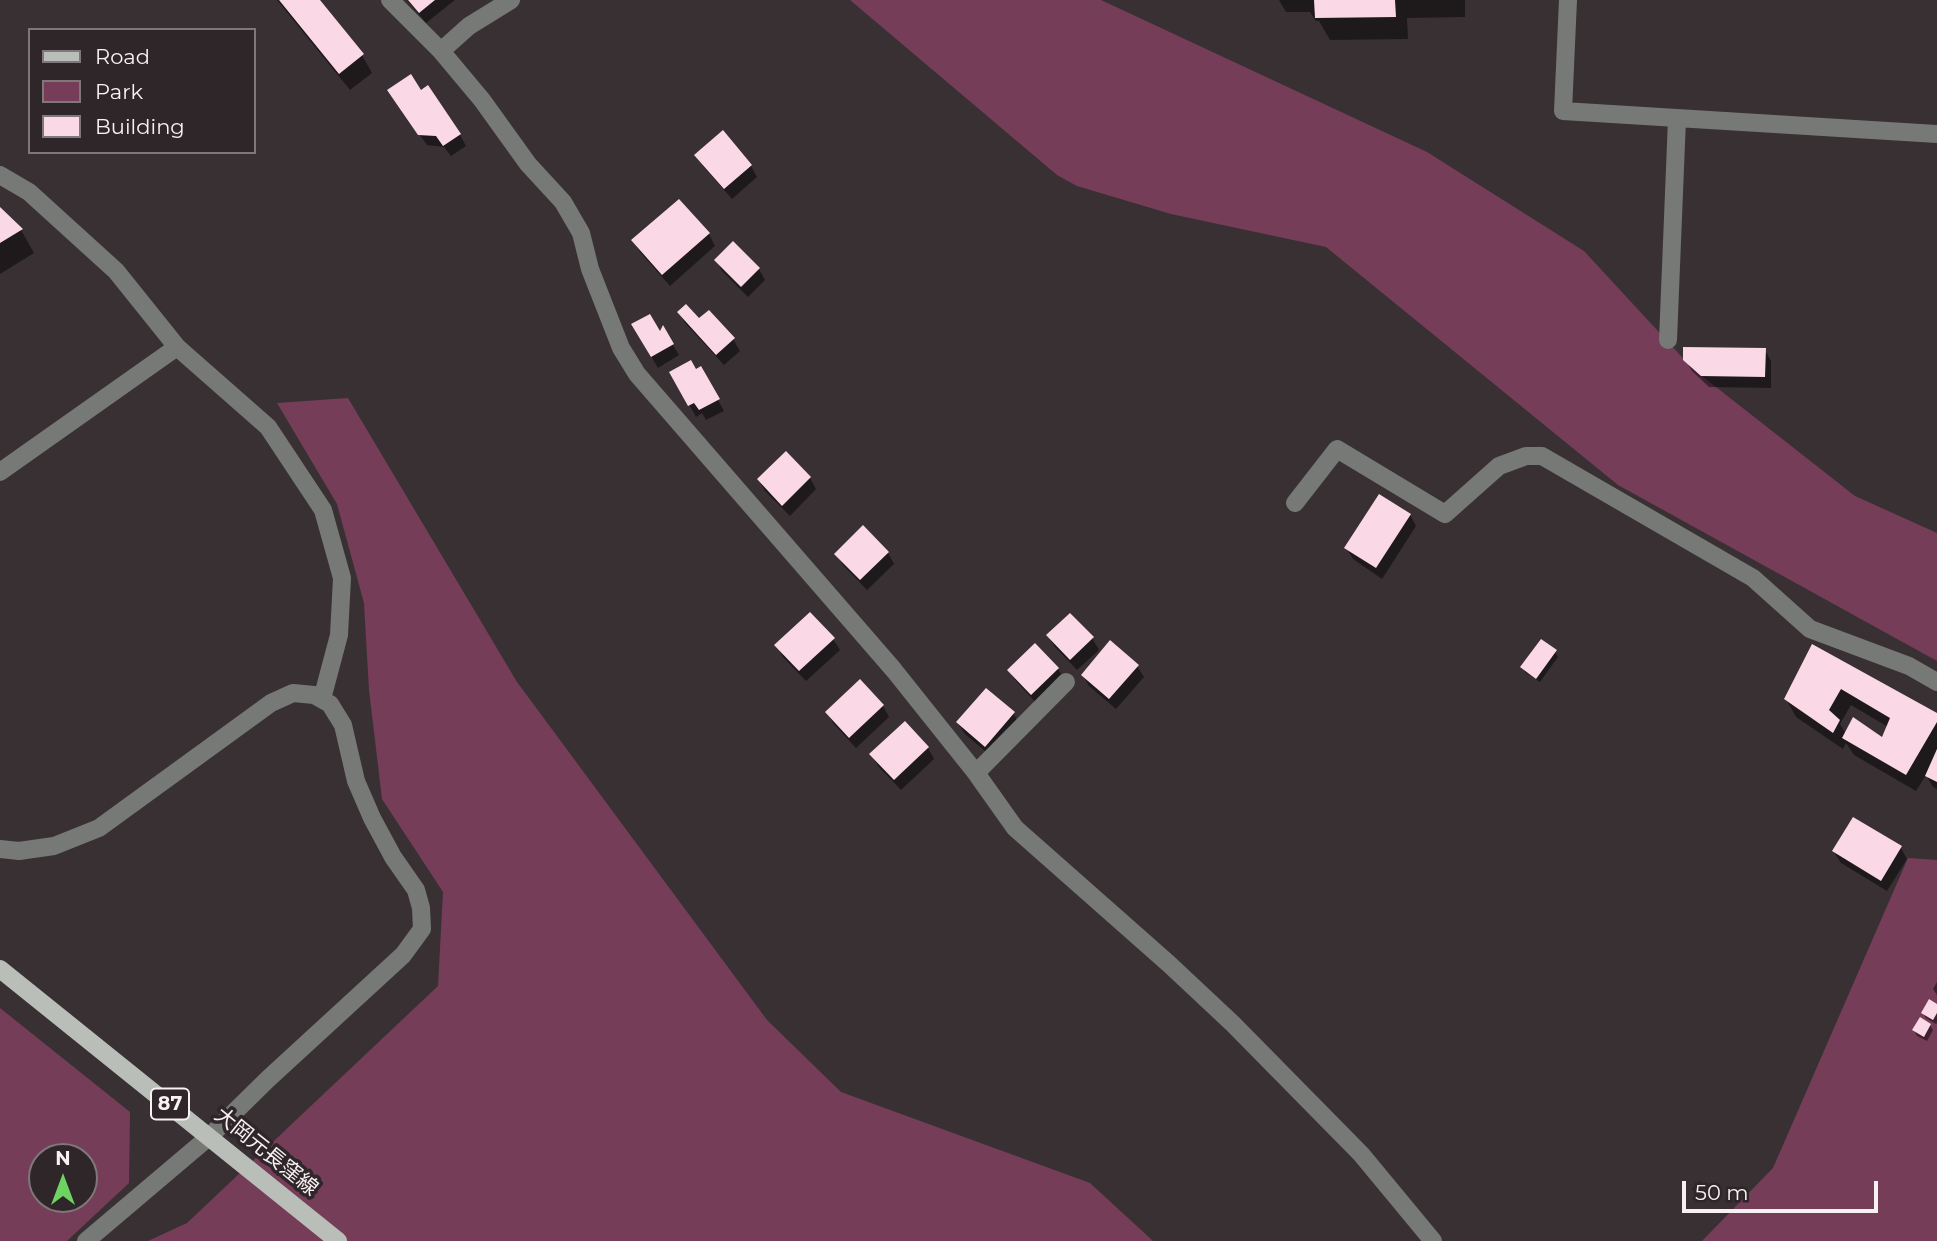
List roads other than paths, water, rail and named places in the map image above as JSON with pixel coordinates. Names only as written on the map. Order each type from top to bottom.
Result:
[{"type":"main road","name":"大岡元長窪線","points":[[0,969],[338,1241]]},
{"type":"street","points":[[390,0],[441,51],[482,100],[528,164],[563,202],[582,233],[590,269],[621,348],[637,374],[893,669],[1015,828],[1233,1024],[1361,1154],[1433,1241]]},
{"type":"street","points":[[441,51],[469,26],[511,0]]},
{"type":"street","points":[[1568,0],[1563,111],[1937,134]]},
{"type":"street","points":[[1668,340],[1677,119]]},
{"type":"street","points":[[0,175],[29,192],[116,271],[177,347],[268,427],[323,510],[342,578],[339,635],[322,699]]},
{"type":"street","points":[[0,472],[177,347]]},
{"type":"street","points":[[1295,503],[1337,449],[1445,514],[1499,466],[1525,456],[1542,456],[1753,578],[1810,629],[1909,666],[1937,682]]},
{"type":"street","points":[[976,774],[1066,682]]},
{"type":"street","points":[[0,849],[19,852],[54,846],[99,828],[271,703],[293,693],[314,695],[330,704],[343,725],[356,781],[393,857],[416,890],[421,908],[422,929],[403,956],[268,1079],[210,1136],[86,1241]]}]
